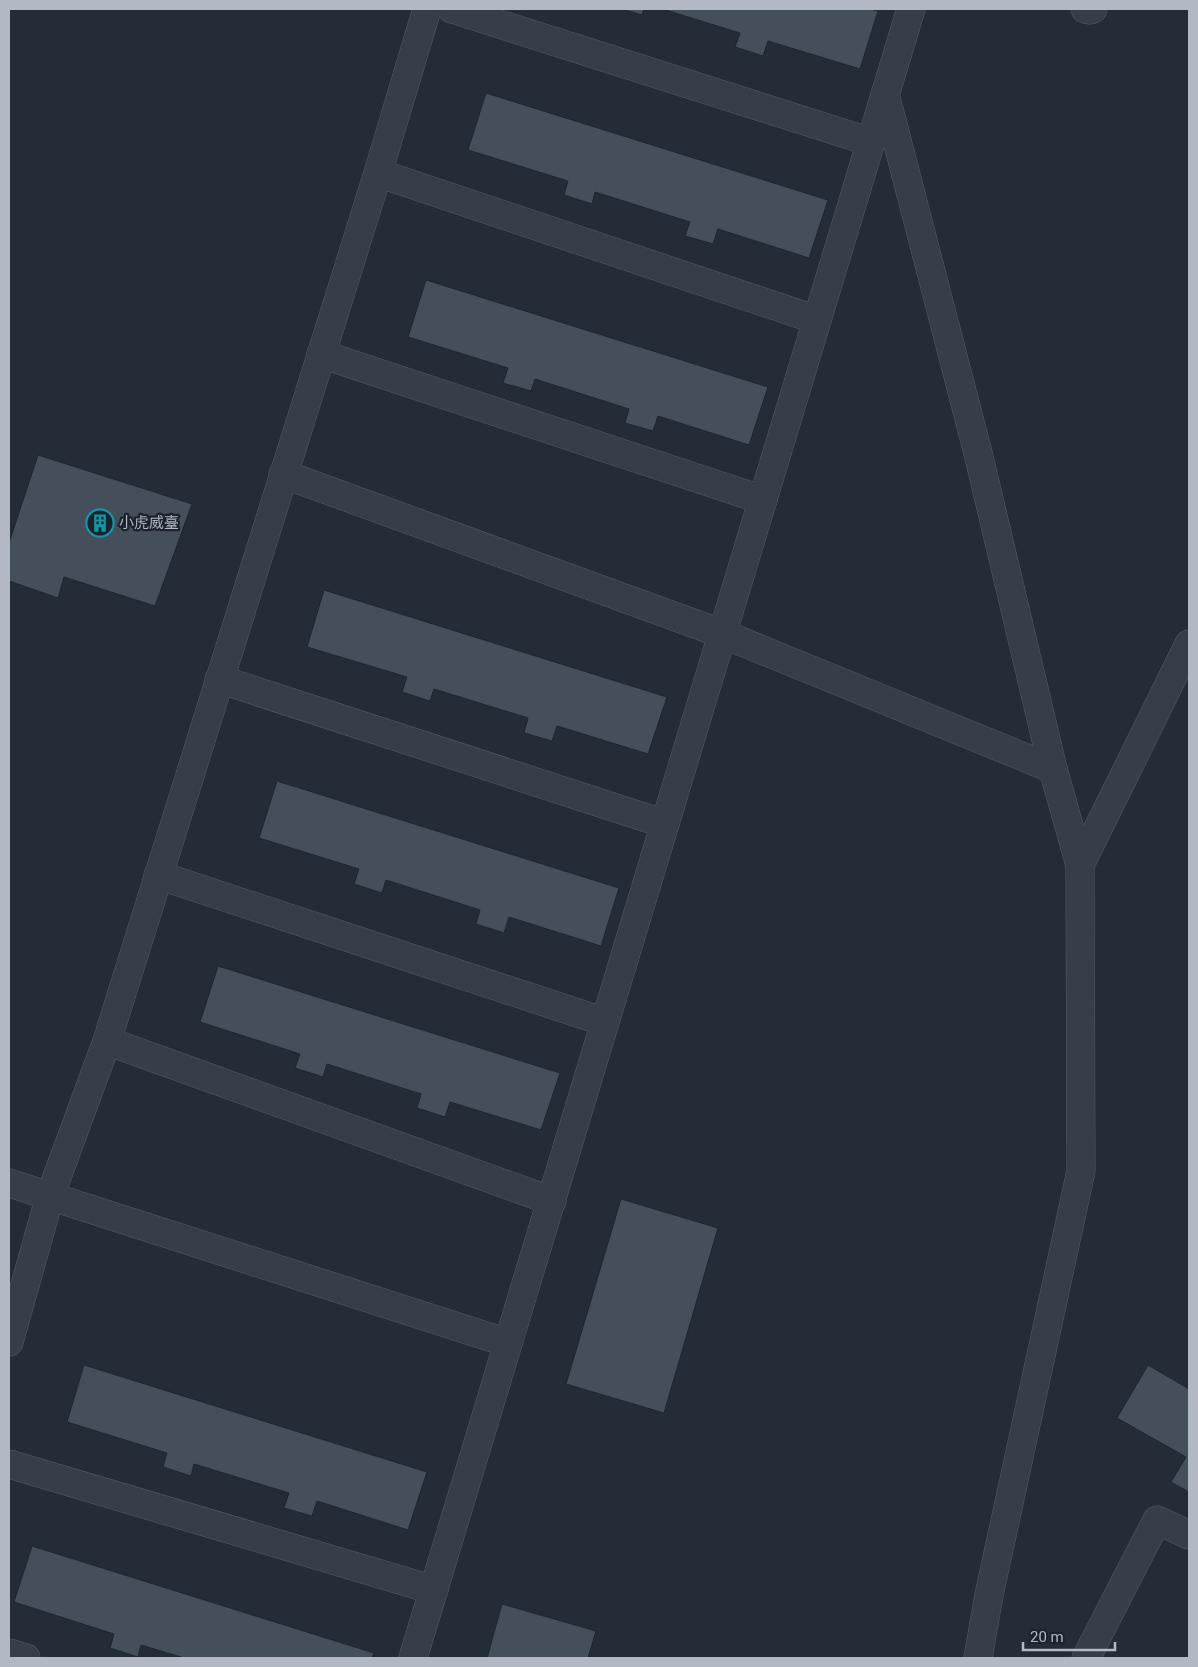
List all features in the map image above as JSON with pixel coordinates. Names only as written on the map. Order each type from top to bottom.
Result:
[{"type":"lane","points":[[9,1342],[50,1196],[106,1041],[378,173],[427,9]]},
{"type":"lane","points":[[452,9],[871,142]]},
{"type":"lane","points":[[413,1658],[911,9]]},
{"type":"lane","points":[[1085,9],[1093,9]]},
{"type":"lane","points":[[886,94],[978,453],[1053,769],[1080,865],[1081,1171],[989,1596],[978,1658]]},
{"type":"lane","points":[[378,173],[817,320]]},
{"type":"lane","points":[[321,354],[763,500]]},
{"type":"lane","points":[[283,474],[723,634],[1053,769]]},
{"type":"lane","points":[[1080,865],[1189,644]]},
{"type":"lane","points":[[219,679],[665,824]]},
{"type":"lane","points":[[158,876],[605,1022]]},
{"type":"lane","points":[[106,1041],[552,1201]]},
{"type":"lane","points":[[9,1183],[508,1343]]},
{"type":"lane","points":[[9,1464],[434,1590]]},
{"type":"lane","points":[[1086,1658],[1157,1520],[1189,1535]]},
{"type":"lane","points":[[9,1653],[26,1658]]},
{"type":"building","points":[[621,9],[644,9],[642,15]]},
{"type":"building","points":[[662,9],[870,9],[878,11],[860,69],[768,41],[763,56],[735,47],[740,33]]},
{"type":"building","points":[[486,93],[828,200],[809,258],[718,229],[713,244],[685,236],[690,222],[595,192],[592,204],[564,195],[568,181],[468,150]]},
{"type":"building","points":[[426,280],[768,387],[749,445],[658,416],[653,431],[625,423],[629,409],[535,379],[531,391],[503,383],[508,368],[408,337]]},
{"type":"building","name":"小虎威臺","points":[[38,455],[192,504],[155,606],[64,577],[58,598],[9,581],[9,543]]},
{"type":"building","points":[[324,590],[667,697],[648,754],[557,726],[552,741],[524,733],[528,718],[434,689],[430,701],[402,692],[407,677],[307,647]]},
{"type":"building","points":[[277,781],[619,888],[601,946],[509,917],[504,933],[476,924],[480,910],[386,880],[382,893],[354,884],[359,869],[259,838]]},
{"type":"building","points":[[218,966],[560,1073],[541,1130],[450,1102],[445,1117],[417,1108],[421,1094],[327,1064],[323,1077],[295,1068],[300,1054],[200,1022]]},
{"type":"building","points":[[621,1199],[718,1228],[664,1413],[566,1384]]},
{"type":"building","points":[[84,1365],[427,1472],[408,1530],[317,1501],[312,1516],[284,1508],[289,1493],[194,1464],[191,1476],[163,1467],[167,1453],[67,1422]]},
{"type":"building","points":[[1148,1365],[1189,1389],[1189,1492],[1171,1482],[1186,1457],[1117,1418]]},
{"type":"building","points":[[32,1546],[374,1653],[372,1658],[184,1658],[141,1645],[138,1657],[110,1648],[114,1634],[14,1602]]},
{"type":"building","points":[[502,1604],[596,1631],[588,1658],[487,1658]]},
{"type":"place","name":"小虎威臺","points":[[100,523]]}]
